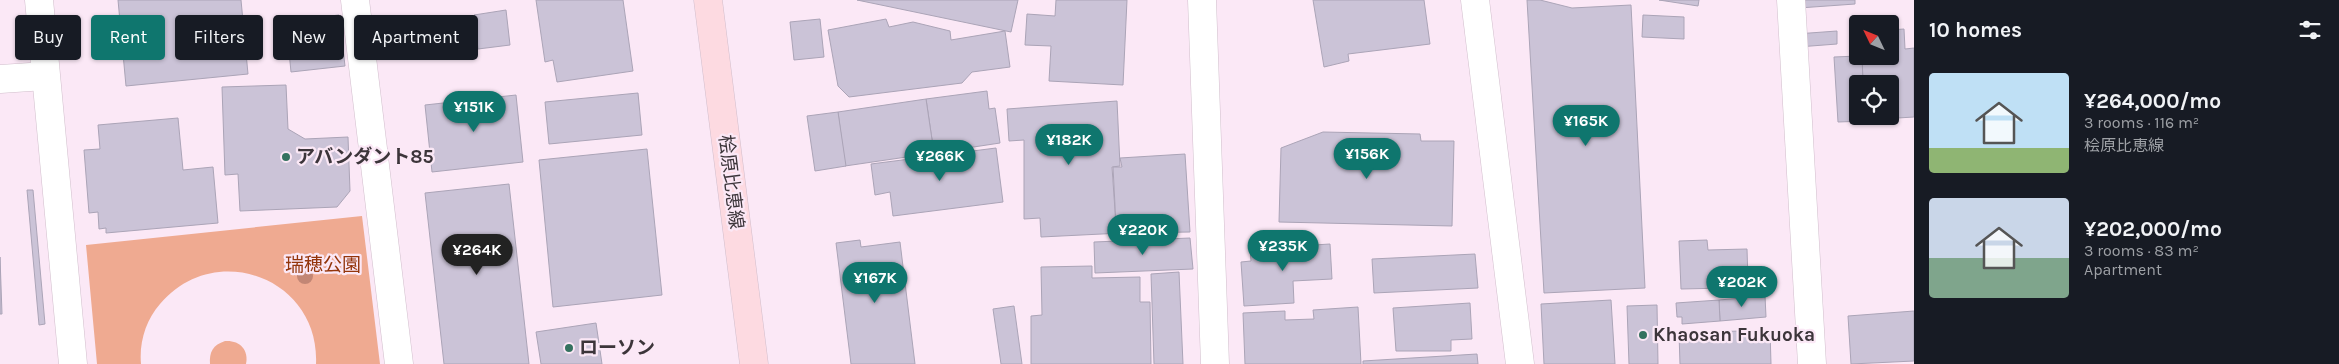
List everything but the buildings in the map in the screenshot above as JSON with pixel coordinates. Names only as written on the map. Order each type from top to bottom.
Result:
[{"type":"main road","name":"桧原比恵線","points":[[708,0],[754,364]]},
{"type":"street","points":[[39,0],[72,364]]},
{"type":"street","points":[[355,0],[399,364]]},
{"type":"street","points":[[1202,0],[1215,364]]},
{"type":"street","points":[[1475,0],[1520,364]]},
{"type":"street","points":[[1790,0],[1812,364]]},
{"type":"street","points":[[0,79],[45,76]]},
{"type":"green space","name":"瑞穂公園","points":[[362,216],[380,364],[316,364],[313,334],[301,309],[283,290],[260,277],[235,272],[208,274],[183,284],[160,304],[144,332],[141,364],[97,364],[86,245]]},
{"type":"green space","points":[[225,341],[235,342],[242,346],[246,354],[246,364],[210,364],[210,356],[213,350],[217,345]]},
{"type":"place","name":"アバンダント85","points":[[286,157]]},
{"type":"place","name":"Khaosan Fukuoka","points":[[1643,335]]},
{"type":"place","name":"ローソン","points":[[569,348]]}]
